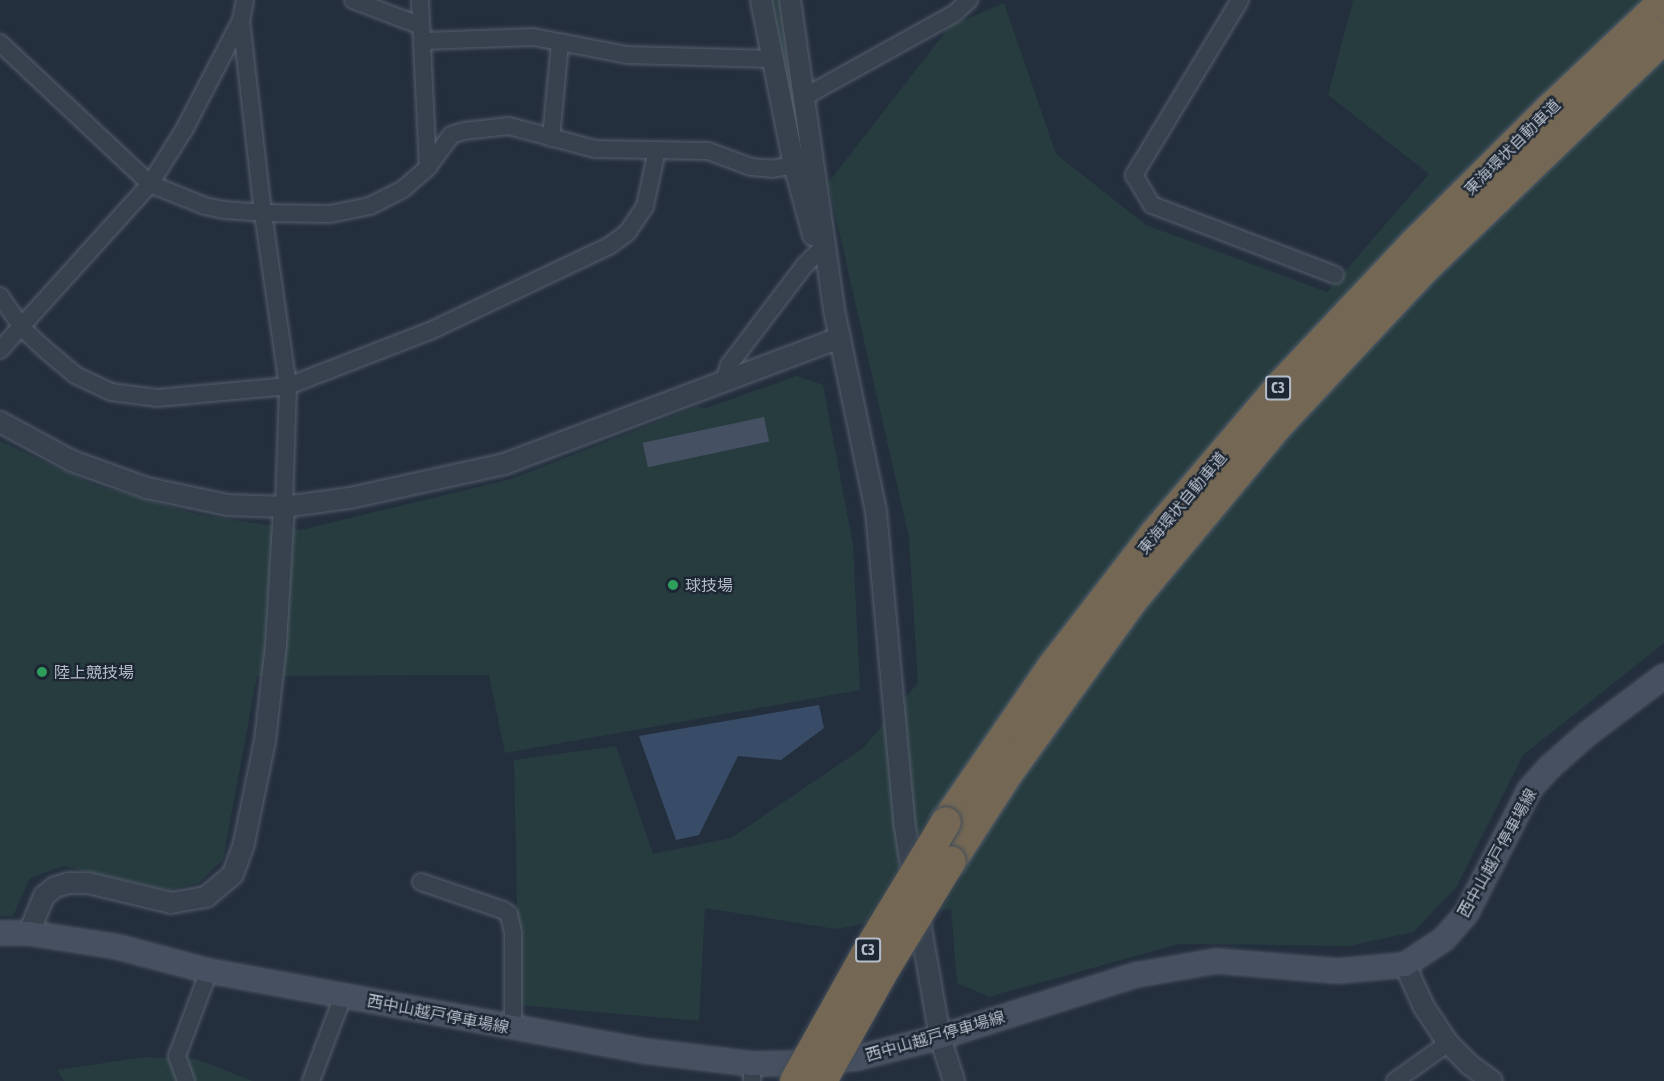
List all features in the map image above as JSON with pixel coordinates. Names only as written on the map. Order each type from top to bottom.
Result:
[{"type":"highway","name":"東海環状自動車道","points":[[795,1081],[866,954],[946,822],[1053,666],[1146,545],[1282,383],[1414,244],[1552,107],[1664,1]]},
{"type":"highway","name":"東海環状自動車道","points":[[822,1081],[886,967],[951,861],[1008,773],[1132,601],[1279,424],[1424,269],[1664,38]]},
{"type":"main road","name":"西中山越戸停車場線","points":[[0,933],[29,933],[118,947],[209,971],[752,1072],[857,1058],[940,1037],[1136,975],[1216,961],[1284,964],[1338,971],[1405,965],[1444,939],[1466,914],[1530,789],[1544,773],[1587,734],[1664,676]]},
{"type":"street","points":[[0,350],[150,184],[184,129],[241,20],[245,0]]},
{"type":"street","points":[[352,0],[423,34],[534,37],[636,56],[773,59]]},
{"type":"street","points":[[420,0],[423,34],[425,149],[428,167]]},
{"type":"street","points":[[761,0],[794,165],[834,310],[876,511],[905,827],[940,1037],[954,1081]]},
{"type":"street","points":[[790,0],[834,310]]},
{"type":"street","points":[[804,97],[954,14],[969,0]]},
{"type":"street","points":[[1240,0],[1134,175],[1152,205],[1335,275]]},
{"type":"street","points":[[29,933],[44,896],[62,885],[88,883],[171,903],[206,897],[232,874],[244,843],[266,741],[276,645],[288,386],[263,213],[241,20]]},
{"type":"street","points":[[551,138],[560,42]]},
{"type":"street","points":[[0,43],[150,184],[205,206],[263,213],[330,214],[370,206],[402,190],[428,167],[448,138],[457,133],[515,125],[551,138],[596,149],[708,152],[751,166],[772,169],[794,165]]},
{"type":"street","points":[[0,296],[22,328],[75,375],[93,386],[132,397],[157,398],[288,386],[430,331],[609,246],[627,232],[645,206],[657,150]]},
{"type":"street","points":[[725,379],[729,365],[805,265],[818,252]]},
{"type":"street","points":[[0,422],[72,461],[147,488],[228,505],[284,507],[350,498],[504,464],[725,379],[840,338]]},
{"type":"street","points":[[421,882],[509,914],[513,933],[513,1028]]},
{"type":"street","points":[[1405,965],[1424,1007],[1448,1043],[1470,1065],[1492,1081]]},
{"type":"street","points":[[186,1081],[177,1056],[209,971]]},
{"type":"street","points":[[311,1081],[343,996]]},
{"type":"street","points":[[1395,1081],[1448,1043]]},
{"type":"green space","points":[[770,0],[783,0],[785,33],[816,223]]},
{"type":"green space","points":[[1353,0],[1664,0],[1664,643],[1523,755],[1456,888],[1413,932],[1349,946],[1178,944],[989,997],[957,983],[951,909],[835,929],[705,908],[699,1021],[519,1005],[514,760],[616,746],[653,854],[731,838],[863,748],[918,683],[909,537],[828,183],[950,26],[1004,3],[1056,154],[1146,225],[1327,292],[1429,174],[1328,95]]},
{"type":"green space","points":[[797,376],[823,385],[853,545],[860,690],[505,753],[489,675],[257,676],[223,860],[199,883],[169,890],[64,866],[30,878],[13,916],[0,916],[0,441],[95,485],[196,514],[301,530],[511,479],[695,407],[706,408]]},
{"type":"green space","points":[[144,1057],[196,1059],[253,1081],[64,1081],[57,1070]]},
{"type":"water","points":[[819,705],[824,728],[781,760],[738,756],[699,835],[676,840],[639,736]]},
{"type":"building","points":[[764,417],[769,441],[648,467],[643,443]]},
{"type":"place","name":"球技場","points":[[673,585]]},
{"type":"place","name":"陸上競技場","points":[[42,672]]}]
